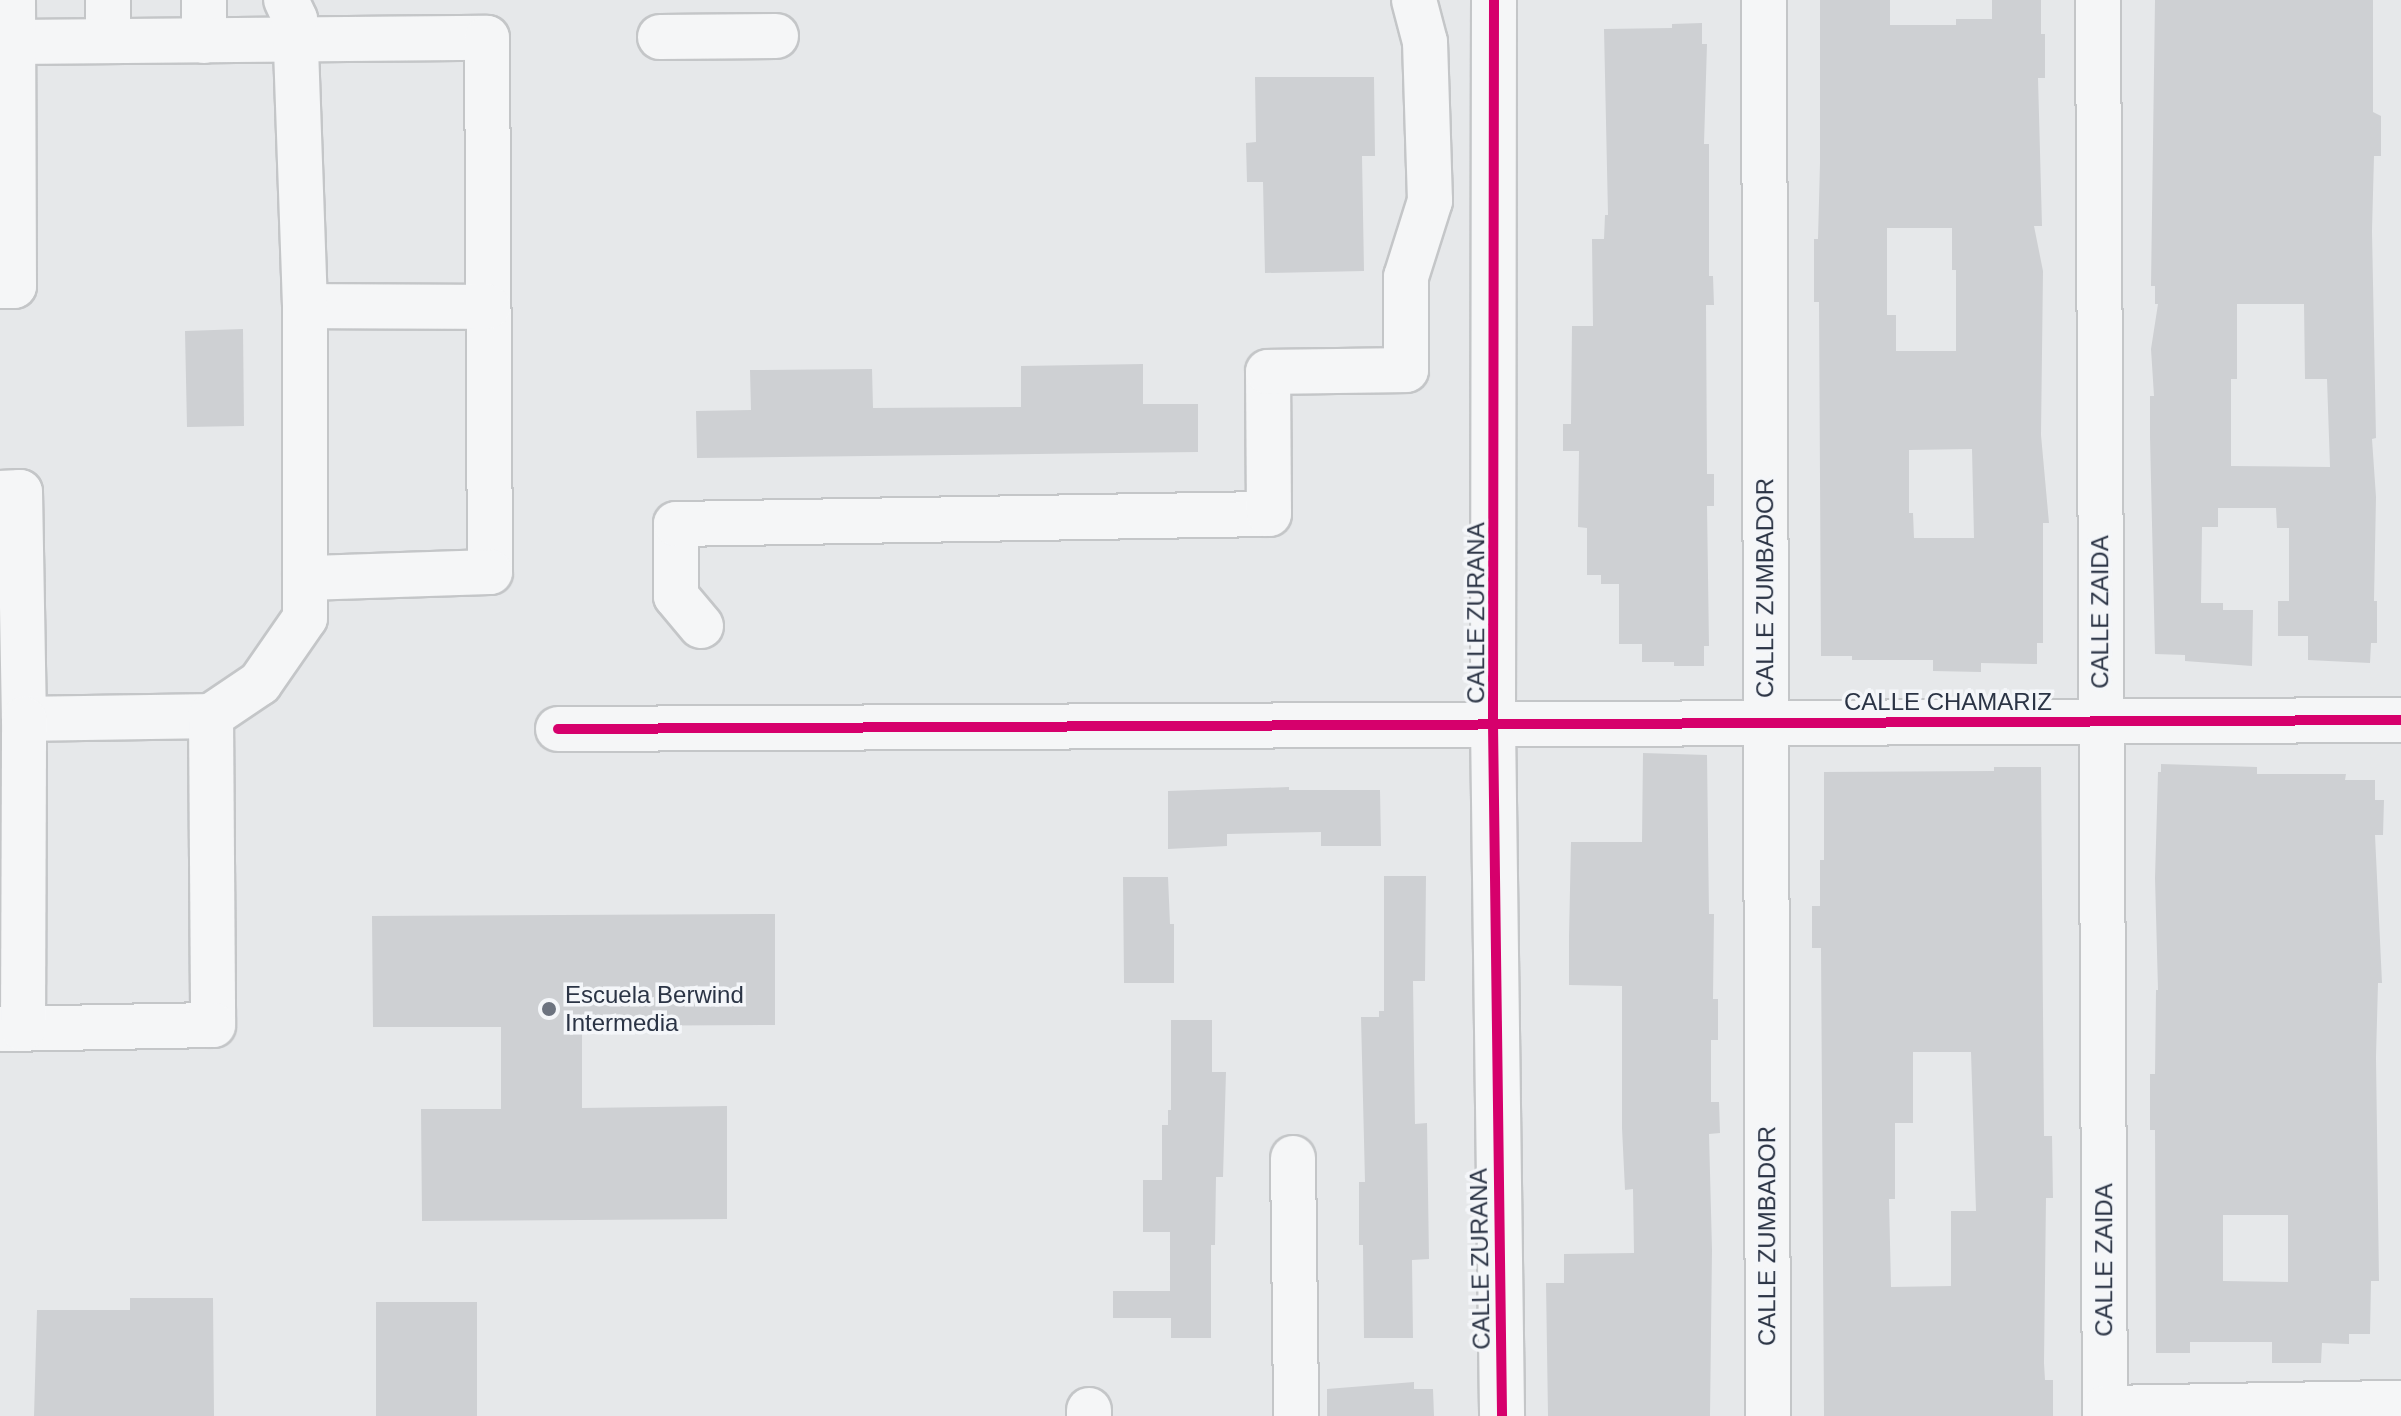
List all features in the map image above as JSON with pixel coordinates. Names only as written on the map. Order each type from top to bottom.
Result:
[{"type":"street","points":[[701,626],[676,596],[676,524],[1269,514],[1268,372],[1406,370],[1406,277],[1430,201],[1425,42],[1414,0]]},
{"type":"street","name":"CALLE ZURANA","points":[[1494,0],[1502,1416]]},
{"type":"street","name":"CALLE ZUMBADOR","points":[[1764,0],[1768,1416]]},
{"type":"street","name":"CALLE ZAIDA","points":[[2098,0],[2105,1412]]},
{"type":"street","points":[[24,719],[211,716],[260,683],[305,618],[305,306],[295,15]]},
{"type":"street","points":[[0,286],[14,286],[13,21],[204,21],[295,15],[487,38],[490,572],[305,578]]},
{"type":"street","points":[[660,37],[776,36]]},
{"type":"street","points":[[305,306],[488,307]]},
{"type":"street","points":[[0,493],[20,492],[24,719],[12,1029],[213,1025],[211,716]]},
{"type":"street","name":"CALLE CHAMARIZ","points":[[558,729],[2401,720]]},
{"type":"street","points":[[1293,1158],[1296,1416]]},
{"type":"street","points":[[2105,1412],[2401,1403]]},
{"type":"building","points":[[1820,0],[1890,0],[1890,25],[1956,25],[1956,19],[1992,19],[1992,0],[2041,0],[2041,34],[2045,34],[2045,78],[2038,78],[2042,226],[2034,226],[2043,271],[2041,435],[2049,523],[2043,523],[2043,643],[2037,643],[2037,664],[1981,663],[1981,672],[1933,671],[1933,660],[1852,660],[1852,656],[1821,656],[1819,302],[1814,302],[1814,239],[1818,239]],"holes":[[[1887,228],[1952,228],[1952,270],[1956,270],[1956,351],[1896,351],[1896,315],[1887,315]],[[1972,449],[1974,538],[1914,538],[1913,513],[1909,513],[1909,450]]]},
{"type":"building","points":[[2155,0],[2373,0],[2373,112],[2381,116],[2381,156],[2374,156],[2372,231],[2376,438],[2372,439],[2376,497],[2374,601],[2377,601],[2377,643],[2371,643],[2370,663],[2308,660],[2308,636],[2278,636],[2278,601],[2289,601],[2289,528],[2277,528],[2276,508],[2218,508],[2218,527],[2202,527],[2201,603],[2223,603],[2223,610],[2253,610],[2252,666],[2185,661],[2185,655],[2155,654],[2150,396],[2154,396],[2151,349],[2158,304],[2155,304],[2155,286],[2151,286]],"holes":[[[2237,304],[2304,304],[2305,379],[2327,379],[2330,467],[2231,466],[2231,379],[2237,379]]]},
{"type":"building","points":[[1702,23],[1702,44],[1707,44],[1704,144],[1709,144],[1709,276],[1713,276],[1714,305],[1706,305],[1707,474],[1714,474],[1714,506],[1707,506],[1709,646],[1704,646],[1704,666],[1674,666],[1674,662],[1642,662],[1642,644],[1619,644],[1619,584],[1601,584],[1601,575],[1587,575],[1587,528],[1578,527],[1579,451],[1563,451],[1563,424],[1571,424],[1572,326],[1593,326],[1592,239],[1604,239],[1605,215],[1608,215],[1604,29],[1672,28],[1672,24]]},
{"type":"building","points":[[1255,77],[1374,77],[1375,156],[1362,156],[1364,271],[1265,273],[1263,182],[1247,182],[1246,143],[1256,142]]},
{"type":"building","points":[[243,329],[244,426],[187,427],[185,331]]},
{"type":"building","points":[[1143,364],[1143,404],[1198,404],[1198,452],[697,458],[696,411],[751,410],[750,370],[872,369],[873,408],[1021,407],[1021,366]]},
{"type":"building","points":[[1643,753],[1707,755],[1709,914],[1714,914],[1713,999],[1718,999],[1718,1040],[1711,1040],[1711,1102],[1719,1102],[1720,1133],[1709,1134],[1712,1250],[1710,1416],[1548,1416],[1546,1283],[1564,1283],[1564,1254],[1634,1253],[1633,1189],[1625,1190],[1622,1128],[1622,986],[1569,985],[1569,936],[1571,842],[1642,842]]},
{"type":"building","points":[[2161,764],[2257,767],[2257,774],[2346,774],[2345,780],[2375,780],[2375,800],[2384,800],[2383,835],[2375,835],[2382,983],[2378,983],[2376,1057],[2379,1281],[2371,1281],[2370,1334],[2349,1334],[2349,1344],[2322,1343],[2321,1363],[2272,1363],[2272,1342],[2190,1342],[2190,1353],[2156,1353],[2155,1130],[2150,1130],[2150,1074],[2155,1074],[2158,990],[2155,878],[2158,772],[2161,772]],"holes":[[[2223,1215],[2288,1215],[2288,1282],[2223,1281]]]},
{"type":"building","points":[[1994,767],[2041,767],[2044,1136],[2052,1136],[2053,1198],[2046,1198],[2044,1363],[2045,1380],[2053,1380],[2053,1416],[1824,1416],[1821,948],[1812,948],[1812,906],[1820,906],[1820,860],[1824,860],[1824,772],[1994,771]],"holes":[[[1913,1052],[1971,1052],[1976,1211],[1951,1211],[1951,1286],[1891,1287],[1889,1199],[1895,1199],[1895,1123],[1913,1123]]]},
{"type":"building","points":[[1289,787],[1289,790],[1380,790],[1381,846],[1321,846],[1321,832],[1227,834],[1227,846],[1168,849],[1168,791]]},
{"type":"building","points":[[1384,876],[1426,876],[1425,981],[1413,981],[1415,1124],[1427,1123],[1429,1259],[1412,1260],[1413,1338],[1364,1338],[1363,1245],[1359,1245],[1359,1182],[1365,1182],[1361,1017],[1379,1017],[1379,1011],[1384,1011]]},
{"type":"building","points":[[1123,877],[1168,877],[1170,924],[1174,924],[1174,983],[1124,983]]},
{"type":"building","points":[[775,914],[775,1025],[582,1026],[582,1108],[727,1106],[727,1219],[422,1221],[421,1109],[501,1109],[501,1027],[373,1027],[372,916]]},
{"type":"building","points":[[1171,1020],[1212,1020],[1212,1072],[1226,1072],[1223,1177],[1216,1177],[1215,1245],[1211,1245],[1211,1338],[1171,1338],[1171,1318],[1113,1318],[1113,1291],[1170,1291],[1170,1232],[1143,1232],[1143,1180],[1162,1180],[1162,1125],[1168,1125],[1168,1110],[1171,1110]]},
{"type":"building","points":[[130,1298],[213,1298],[214,1416],[34,1416],[37,1310],[130,1310]]},
{"type":"building","points":[[376,1302],[477,1302],[477,1416],[376,1416]]},
{"type":"building","points":[[1414,1382],[1414,1389],[1433,1389],[1434,1416],[1327,1416],[1327,1389]]},
{"type":"cycle path","points":[[1494,0],[1493,724],[1502,1416]]},
{"type":"cycle path","points":[[558,729],[2401,720]]},
{"type":"place","name":"Escuela Berwind Intermedia","points":[[549,1009]]}]
